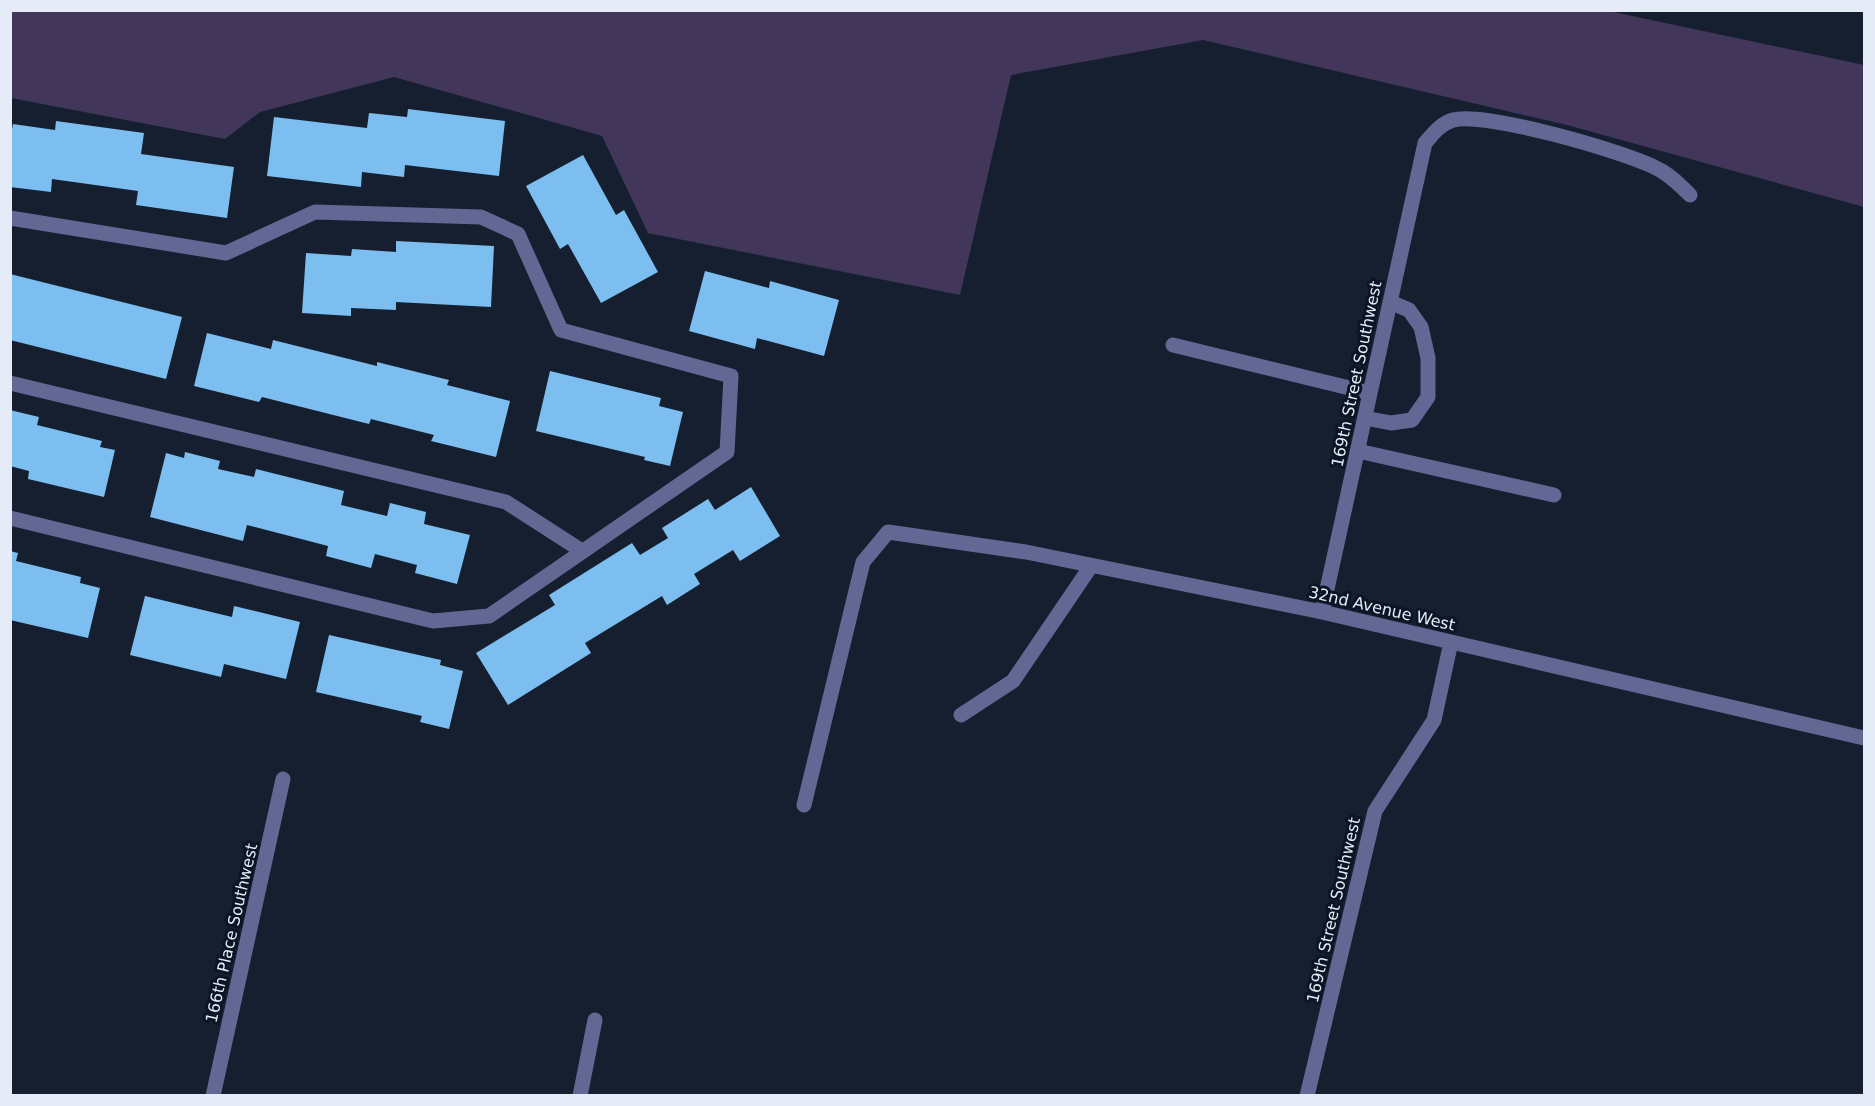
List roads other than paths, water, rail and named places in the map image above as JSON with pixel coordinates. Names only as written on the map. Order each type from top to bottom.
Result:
[{"type":"street","name":"169th Street Southwest","points":[[1322,612],[1425,143],[1439,127],[1454,120],[1493,122],[1536,129],[1658,168],[1690,195]]},
{"type":"street","points":[[10,218],[226,254],[315,212],[481,217],[518,234],[561,330],[731,376],[727,452],[489,616],[433,621],[10,518]]},
{"type":"street","points":[[1365,418],[1391,423],[1412,420],[1428,397],[1428,358],[1421,327],[1409,309],[1390,302]]},
{"type":"street","points":[[1173,345],[1370,393]]},
{"type":"street","points":[[10,382],[506,502],[582,551]]},
{"type":"street","points":[[1358,451],[1554,495]]},
{"type":"street","name":"32nd Avenue West","points":[[804,805],[863,562],[888,531],[1026,552],[1322,612],[1864,738]]},
{"type":"street","points":[[961,715],[1013,681],[1091,566]]},
{"type":"street","name":"169th Street Southwest","points":[[1307,1095],[1376,811],[1434,720],[1451,642]]},
{"type":"street","name":"166th Place Southwest","points":[[213,1095],[283,779]]},
{"type":"street","points":[[580,1095],[595,1020]]}]
